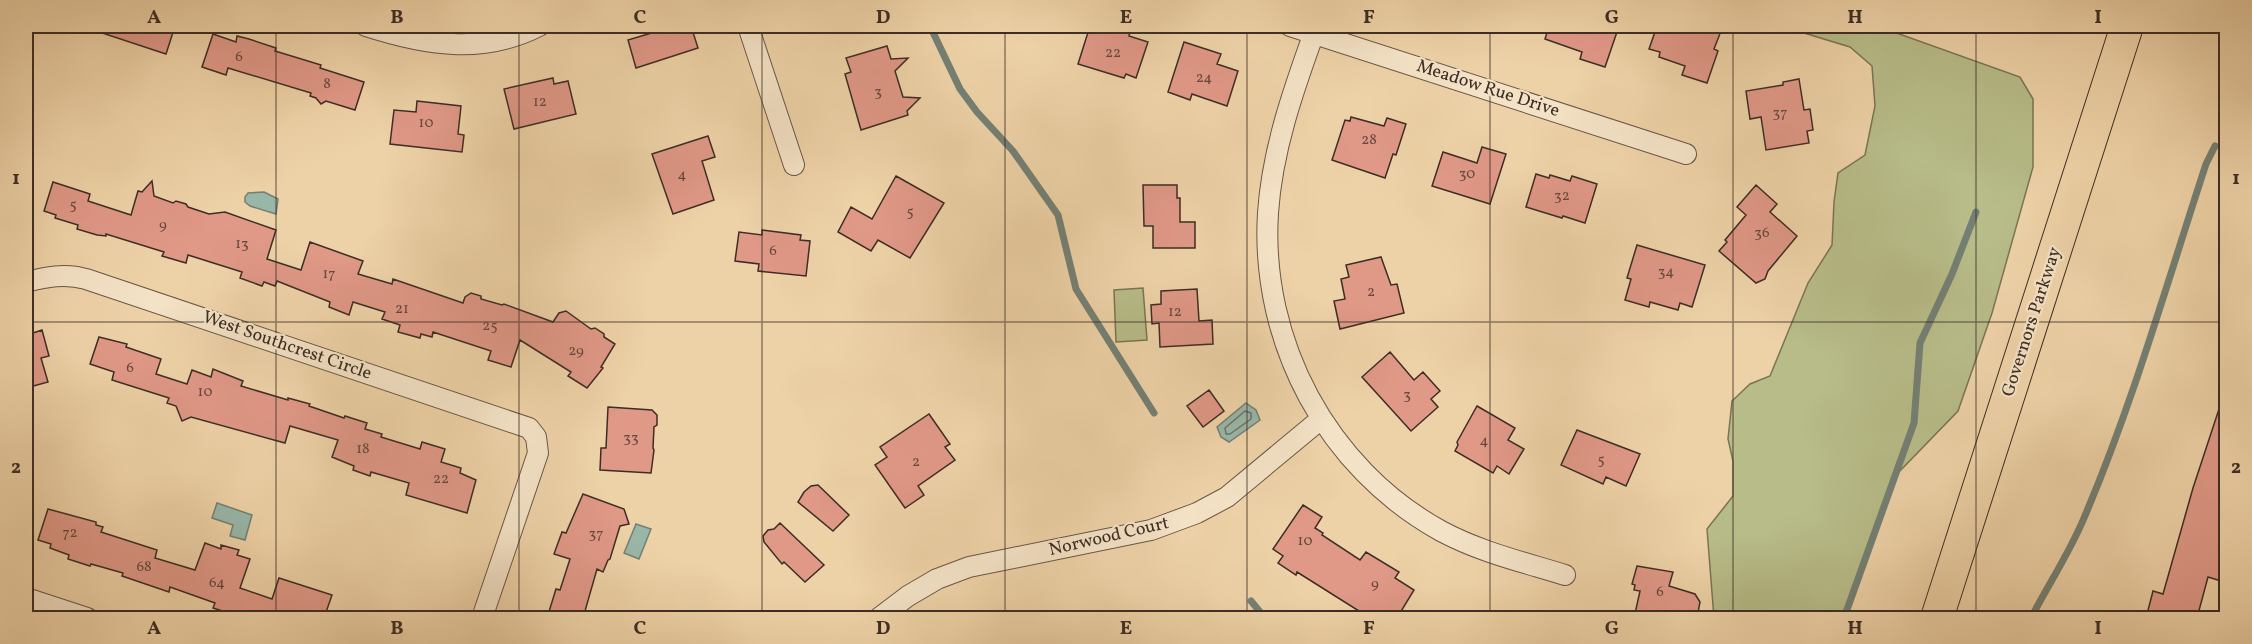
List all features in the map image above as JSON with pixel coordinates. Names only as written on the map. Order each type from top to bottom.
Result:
[{"type":"main road","name":"Governors Parkway","points":[[1937,618],[2127,26]]},
{"type":"street","points":[[366,26],[428,42],[468,44],[510,38],[539,26]]},
{"type":"street","points":[[748,26],[794,165]]},
{"type":"street","name":"Meadow Rue Drive","points":[[1290,26],[1686,154]]},
{"type":"street","points":[[1314,33],[1292,96],[1275,159],[1268,212],[1267,252],[1270,291],[1293,366],[1321,419],[1342,449],[1369,478],[1405,508],[1441,531],[1480,549],[1565,575]]},
{"type":"street","name":"West Southcrest Circle","points":[[26,282],[59,275],[86,279],[523,425],[533,433],[538,444],[538,453],[482,618]]},
{"type":"street","name":"Norwood Court","points":[[879,618],[908,596],[937,579],[969,567],[1150,530],[1197,513],[1227,497],[1321,419]]},
{"type":"street","points":[[26,598],[87,618]]},
{"type":"green space","points":[[1781,26],[1877,26],[2020,77],[2033,99],[2033,167],[1992,313],[1958,411],[1898,473],[1844,618],[1714,618],[1707,529],[1733,496],[1733,461],[1728,439],[1732,401],[1750,384],[1770,376],[1808,283],[1832,245],[1838,173],[1865,155],[1875,106],[1872,66],[1850,47]]},
{"type":"green space","points":[[1143,288],[1147,340],[1116,342],[1114,290]]},
{"type":"water","points":[[264,192],[278,199],[276,214],[250,206],[245,202],[248,193]]},
{"type":"water","points":[[1246,403],[1256,410],[1260,420],[1229,442],[1221,437],[1217,427]]},
{"type":"water","points":[[217,503],[252,515],[245,540],[230,536],[233,525],[212,518]]},
{"type":"water","points":[[636,524],[651,529],[639,559],[624,553]]},
{"type":"building","points":[[90,26],[175,26],[166,54],[90,29]]},
{"type":"building","points":[[675,26],[691,26],[698,48],[636,68],[628,40]]},
{"type":"building","points":[[1090,26],[1109,26],[1130,32],[1129,36],[1148,42],[1136,78],[1126,74],[1124,78],[1078,64]]},
{"type":"building","points":[[1549,26],[1619,26],[1605,67],[1580,59],[1582,52],[1545,39]]},
{"type":"building","points":[[1657,26],[1704,26],[1721,31],[1714,49],[1718,51],[1707,83],[1682,75],[1685,66],[1659,57],[1660,52],[1649,49]]},
{"type":"building","points":[[213,34],[236,42],[237,36],[249,39],[276,48],[275,51],[321,65],[320,68],[364,82],[355,110],[326,101],[321,104],[316,98],[310,96],[311,93],[228,68],[226,75],[202,67]]},
{"type":"building","points":[[1184,42],[1221,54],[1217,64],[1238,71],[1227,106],[1192,94],[1190,100],[1168,92]]},
{"type":"building","points":[[887,46],[891,59],[908,58],[895,71],[903,97],[920,98],[907,111],[908,115],[861,130],[845,74],[851,72],[846,58]]},
{"type":"building","points":[[553,78],[554,84],[568,81],[576,114],[514,129],[504,89]]},
{"type":"building","points":[[1799,79],[1804,110],[1810,109],[1813,130],[1807,131],[1809,143],[1766,150],[1761,117],[1750,119],[1746,91],[1783,85],[1783,82]]},
{"type":"building","points":[[417,101],[461,106],[458,134],[464,135],[462,152],[390,144],[394,110],[416,112]]},
{"type":"building","points":[[1351,117],[1384,126],[1387,118],[1406,124],[1396,155],[1393,154],[1385,178],[1332,160],[1345,120],[1350,121]]},
{"type":"building","points":[[708,136],[715,157],[702,161],[714,200],[673,214],[652,154]]},
{"type":"building","points":[[1482,147],[1506,154],[1490,204],[1432,186],[1443,152],[1477,163]]},
{"type":"building","points":[[1536,174],[1549,178],[1550,175],[1570,181],[1572,176],[1597,184],[1585,223],[1526,207]]},
{"type":"building","points":[[896,176],[944,203],[910,258],[878,240],[871,251],[838,232],[851,207],[872,219]]},
{"type":"building","points":[[152,181],[154,196],[173,203],[176,201],[186,204],[188,207],[209,214],[225,212],[276,230],[267,259],[301,270],[310,242],[363,261],[358,274],[392,284],[393,279],[463,303],[465,297],[471,293],[481,296],[481,299],[504,304],[553,322],[559,313],[566,311],[591,329],[595,328],[604,334],[604,337],[615,344],[601,367],[603,368],[587,388],[568,376],[571,372],[520,340],[511,367],[488,360],[491,351],[433,332],[432,337],[421,334],[420,338],[398,332],[400,325],[382,319],[385,312],[353,302],[349,315],[329,307],[330,302],[277,281],[275,286],[264,282],[262,286],[240,278],[242,272],[188,255],[186,263],[162,256],[164,252],[106,234],[106,236],[97,235],[77,229],[78,225],[55,218],[56,215],[44,211],[53,182],[90,194],[88,201],[131,215],[138,191],[142,192]]},
{"type":"building","points":[[1143,185],[1177,185],[1177,198],[1180,198],[1180,222],[1195,222],[1195,248],[1153,248],[1153,226],[1144,226]]},
{"type":"building","points":[[1756,185],[1777,204],[1770,212],[1797,236],[1768,271],[1765,279],[1756,283],[1719,251],[1727,242],[1725,240],[1746,215],[1737,207]]},
{"type":"building","points":[[762,230],[801,235],[800,240],[810,241],[806,276],[758,271],[759,264],[735,261],[739,232],[762,235]]},
{"type":"building","points":[[1637,245],[1705,265],[1692,307],[1680,303],[1678,310],[1650,302],[1649,307],[1625,300],[1631,279],[1627,278]]},
{"type":"building","points":[[1381,257],[1391,285],[1397,284],[1404,313],[1340,329],[1334,301],[1345,299],[1341,279],[1349,277],[1346,265]]},
{"type":"building","points":[[1197,289],[1199,321],[1212,320],[1213,344],[1160,347],[1159,323],[1152,324],[1151,305],[1161,304],[1161,291]]},
{"type":"building","points":[[26,322],[30,322],[33,333],[42,330],[49,356],[41,358],[48,382],[26,388]]},
{"type":"building","points":[[99,337],[127,344],[126,347],[161,359],[156,374],[187,384],[192,370],[211,377],[213,369],[243,381],[241,386],[310,404],[309,406],[344,418],[345,416],[367,423],[365,429],[382,434],[381,437],[420,449],[422,442],[445,449],[441,462],[461,468],[460,473],[476,480],[467,513],[406,495],[409,483],[371,472],[370,476],[353,470],[354,466],[332,457],[338,440],[290,426],[285,443],[191,417],[182,421],[176,406],[167,403],[169,398],[112,380],[114,372],[90,364]]},
{"type":"building","points":[[1390,352],[1414,380],[1423,372],[1440,391],[1431,399],[1438,407],[1411,431],[1362,377]]},
{"type":"building","points":[[1209,390],[1224,411],[1203,427],[1187,406]]},
{"type":"building","points":[[2223,397],[2226,398],[2226,561],[2221,581],[2208,577],[2197,618],[2146,618],[2153,591],[2163,594],[2193,488]]},
{"type":"building","points":[[1477,406],[1515,428],[1508,440],[1524,449],[1509,474],[1497,466],[1493,473],[1455,451],[1457,442]]},
{"type":"building","points":[[608,407],[652,410],[657,415],[651,473],[600,470],[601,448],[606,448]]},
{"type":"building","points":[[929,414],[950,444],[945,447],[955,460],[918,486],[924,495],[905,508],[875,465],[887,457],[880,447]]},
{"type":"building","points":[[1577,430],[1640,454],[1626,486],[1606,477],[1603,484],[1561,465]]},
{"type":"building","points":[[818,485],[849,515],[833,531],[798,502],[811,486]]},
{"type":"building","points":[[583,494],[624,509],[629,524],[620,526],[610,559],[603,572],[597,569],[583,618],[547,618],[556,589],[560,590],[570,559],[554,554],[562,532],[566,533]]},
{"type":"building","points":[[1303,505],[1322,517],[1315,528],[1323,533],[1322,535],[1360,560],[1366,552],[1399,572],[1395,578],[1414,590],[1397,618],[1370,618],[1297,572],[1296,575],[1278,563],[1283,556],[1273,549]]},
{"type":"building","points":[[48,509],[96,522],[96,525],[103,527],[101,532],[157,550],[155,558],[195,570],[205,543],[221,549],[221,545],[239,550],[237,555],[250,559],[240,588],[272,599],[279,578],[332,595],[324,618],[252,618],[235,613],[235,615],[213,608],[215,603],[170,587],[169,592],[122,576],[123,573],[68,559],[69,555],[50,548],[51,544],[38,540]]},
{"type":"building","points":[[780,523],[824,565],[805,582],[784,562],[782,564],[764,542],[763,536],[768,530],[774,529]]},
{"type":"building","points":[[1637,566],[1673,572],[1669,586],[1695,594],[1700,602],[1697,618],[1634,618],[1640,591],[1634,590],[1635,585],[1632,584]]},
{"type":"waterway","points":[[930,26],[960,89],[977,112],[1013,151],[1058,215],[1076,289],[1154,413]]},
{"type":"waterway","points":[[2031,618],[2072,543],[2102,475],[2149,342],[2206,164],[2215,146]]},
{"type":"waterway","points":[[1844,618],[1914,423],[1920,343],[1952,274],[1976,212]]},
{"type":"waterway","points":[[1251,601],[1265,618]]}]
